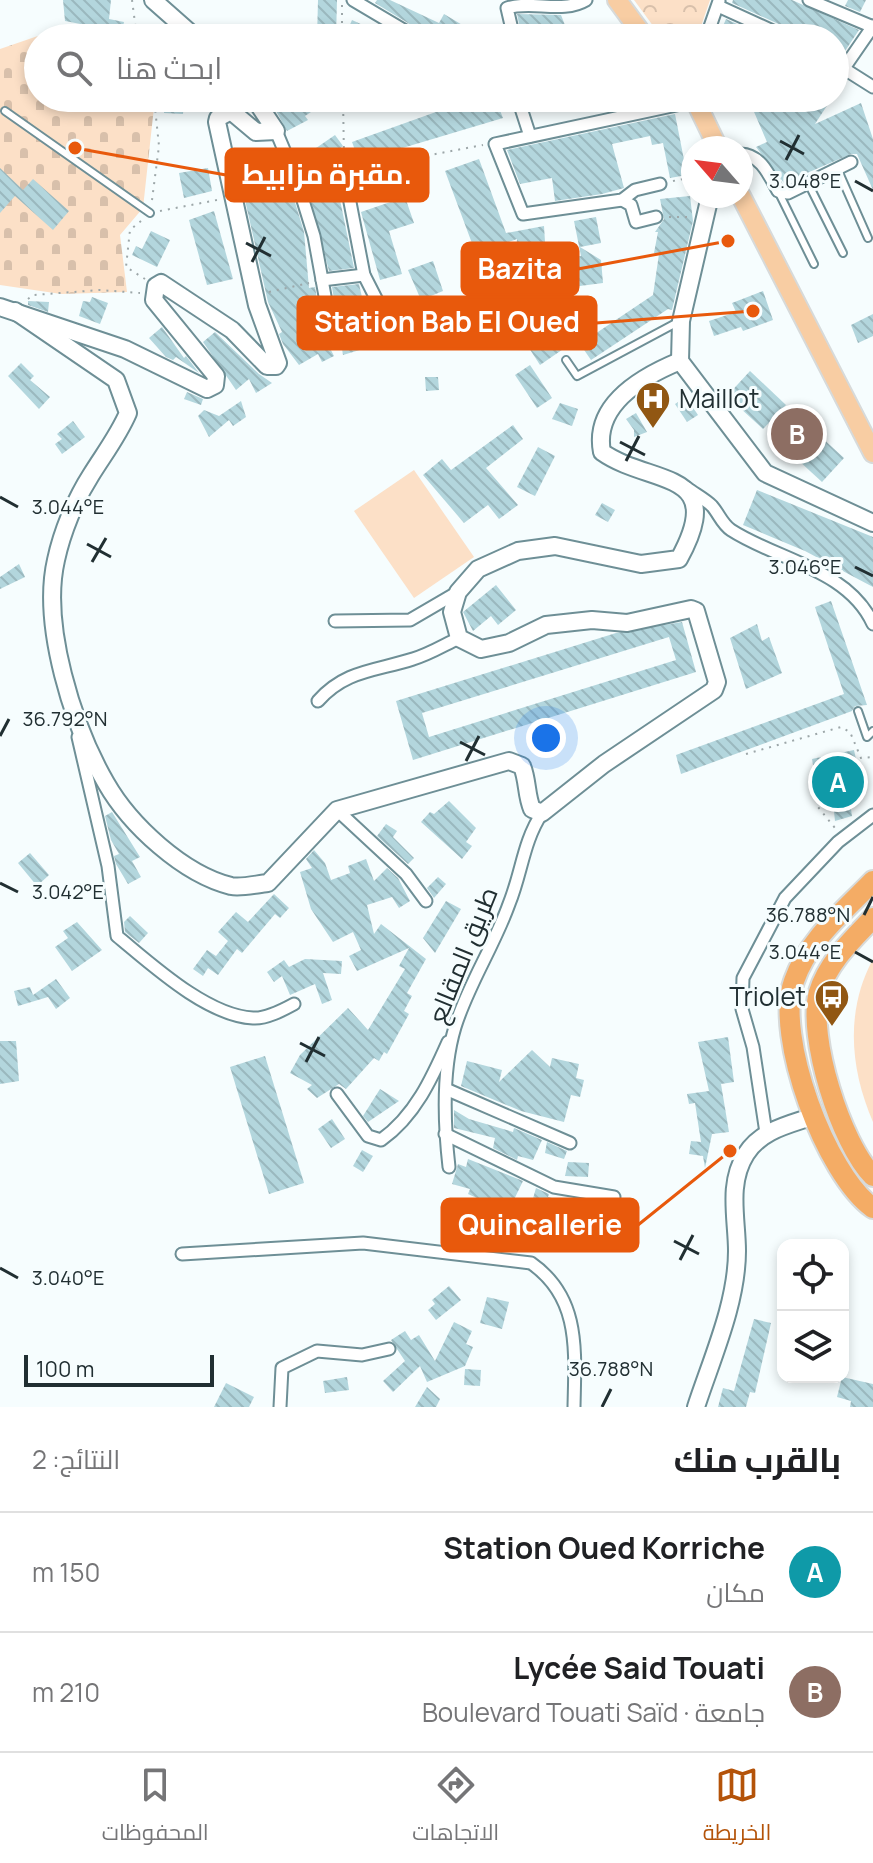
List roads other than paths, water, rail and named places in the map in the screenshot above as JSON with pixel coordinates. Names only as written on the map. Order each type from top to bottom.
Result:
[{"type":"highway","points":[[873,881],[819,937],[792,985],[788,1011],[793,1044],[814,1116],[845,1182],[873,1208]]},
{"type":"highway","points":[[873,918],[825,977],[817,1014],[821,1045],[839,1115],[855,1152],[873,1176]]},
{"type":"main road","points":[[617,0],[631,24]]},
{"type":"main road","points":[[701,112],[712,136]]},
{"type":"main road","points":[[747,208],[873,453]]},
{"type":"street","points":[[153,0],[180,24]]},
{"type":"street","points":[[353,0],[393,24]]},
{"type":"street","points":[[511,24],[507,8],[519,2],[566,4],[586,0]]},
{"type":"street","points":[[817,1],[873,27],[849,55]]},
{"type":"street","points":[[711,24],[719,3],[760,24]]},
{"type":"street","points":[[849,71],[873,87]]},
{"type":"street","points":[[8,309],[125,349],[207,389],[215,385],[216,376],[155,290],[166,285],[232,330],[267,366],[276,366],[278,363],[254,290],[218,118],[229,112]]},
{"type":"street","points":[[232,112],[256,132],[276,131]]},
{"type":"street","points":[[263,112],[276,131],[297,181],[314,236],[329,318]]},
{"type":"street","points":[[522,112],[530,136]]},
{"type":"street","points":[[640,112],[495,144],[523,214],[622,200],[635,190],[660,184]]},
{"type":"street","points":[[753,156],[760,161],[778,191],[788,193],[851,162]]},
{"type":"street","points":[[344,171],[364,275],[389,324]]},
{"type":"street","points":[[622,200],[631,205],[636,222],[656,217]]},
{"type":"street","points":[[707,208],[681,321],[680,361],[765,473],[873,523]]},
{"type":"street","points":[[322,280],[364,275]]},
{"type":"street","points":[[8,309],[116,380],[128,413],[116,440],[90,476],[70,517],[55,561],[53,597],[57,639],[108,866],[117,936],[174,982],[220,1009],[254,1018],[294,1004]]},
{"type":"street","points":[[680,361],[657,370],[613,403],[599,435],[602,452],[622,466],[660,474],[681,483],[711,504],[727,528],[755,545],[823,575],[843,589],[873,624]]},
{"type":"street","points":[[335,621],[410,620],[458,592],[478,569],[518,551],[555,546],[641,564],[679,559],[695,530],[694,505],[681,483]]},
{"type":"street","points":[[69,697],[106,784],[139,825],[186,865],[233,886],[268,883],[337,810],[509,761],[522,766],[528,780],[528,799],[532,809],[542,813],[604,764],[714,690],[717,682],[696,611],[685,608],[627,623],[592,620],[546,625],[509,643],[481,649],[459,638],[452,612],[458,592]]},
{"type":"street","points":[[318,701],[333,684],[353,674],[412,660],[459,638]]},
{"type":"street","points":[[337,810],[406,874],[426,901]]},
{"type":"street","name":"طريق المقالع","points":[[449,1167],[445,1134],[448,1071],[455,1027],[510,902],[527,836],[542,813]]},
{"type":"street","points":[[766,1133],[753,1047],[742,1009],[743,978],[785,898],[828,851],[873,815]]},
{"type":"street","points":[[337,1094],[368,1136],[381,1140],[393,1132],[427,1089],[455,1027]]},
{"type":"street","points":[[448,1090],[570,1143]]},
{"type":"street","points":[[696,1407],[727,1309],[735,1268],[734,1184],[738,1169],[754,1143],[766,1133],[814,1116]]},
{"type":"street","points":[[445,1134],[554,1187],[614,1197]]},
{"type":"street","points":[[182,1254],[363,1243],[531,1263],[550,1276],[564,1296],[573,1337],[574,1407]]},
{"type":"street","points":[[280,1407],[282,1368],[317,1351],[362,1355],[389,1349]]},
{"type":"lane","points":[[5,111],[150,213]]},
{"type":"lane","points":[[837,168],[868,238]]},
{"type":"lane","points":[[808,183],[843,253]]},
{"type":"lane","points":[[778,191],[814,264]]},
{"type":"lane","points":[[566,360],[577,376],[672,322],[681,321]]},
{"type":"lane","points":[[858,711],[867,737],[873,731]]},
{"type":"place","name":"مقبرة مزابيط.","points":[[75,148]]},
{"type":"place","name":"Bazita","points":[[728,241]]},
{"type":"place","name":"Station Bab El Oued","points":[[753,311]]},
{"type":"place","name":"Maillot","points":[[653,430]]},
{"type":"place","name":"Lycée Said Touati","points":[[797,434]]},
{"type":"place","name":"Station Oued Korriche","points":[[838,782]]},
{"type":"place","name":"Triolet","points":[[832,1028]]},
{"type":"place","name":"Quincallerie","points":[[730,1151]]}]
